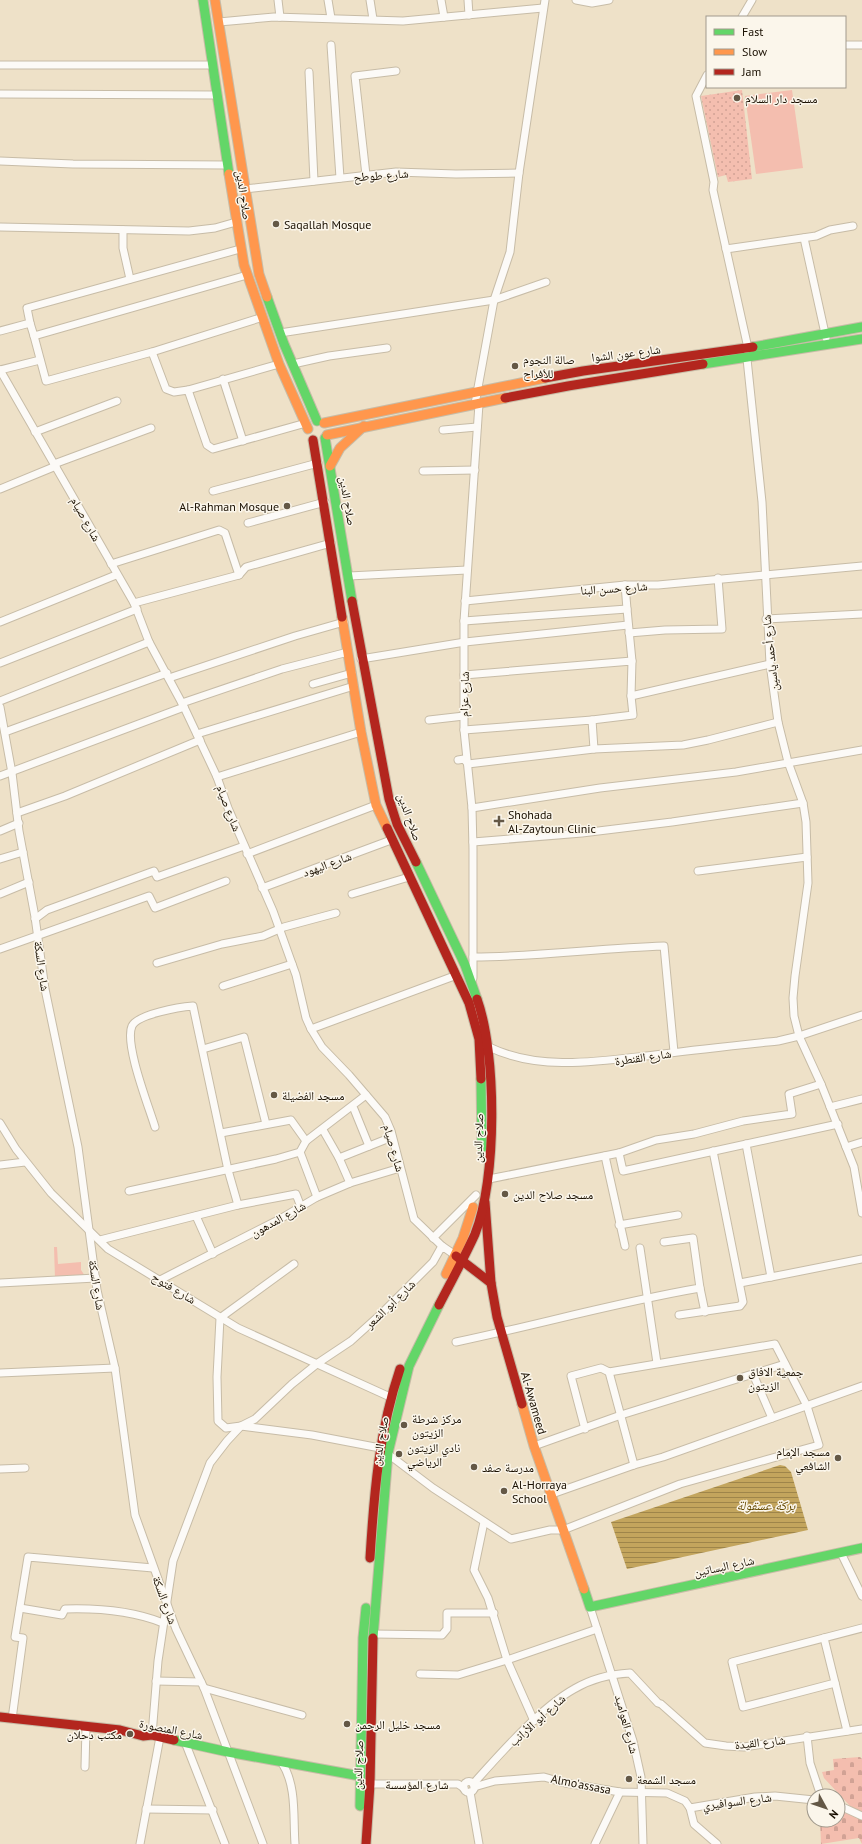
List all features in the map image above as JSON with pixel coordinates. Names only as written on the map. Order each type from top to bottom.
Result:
[{"type":"main road","name":"صلاح الدين","points":[[204,0],[240,249],[247,275],[279,364],[307,426]]},
{"type":"main road","name":"صلاح الدين","points":[[215,0],[259,274],[280,334],[321,422]]},
{"type":"main road","name":"شارع عون الشوا","points":[[321,422],[583,371],[748,348],[862,327]]},
{"type":"main road","name":"شارع عون الشوا","points":[[326,436],[364,426],[568,386],[747,359],[862,339]]},
{"type":"main road","points":[[321,422],[327,428],[326,436],[319,441],[313,440],[309,435],[307,426],[321,422]]},
{"type":"main road","points":[[330,468],[335,453],[342,444],[364,426]]},
{"type":"main road","name":"صلاح الدين","points":[[326,436],[361,659],[389,799],[397,824],[465,965],[484,1017],[489,1046],[491,1105],[489,1179],[463,1238],[459,1258],[410,1366],[400,1398],[388,1453],[359,1844]]},
{"type":"main road","name":"صلاح الدين","points":[[313,440],[332,544],[361,732],[376,805],[391,840],[469,1003],[479,1039],[482,1062],[481,1196]]},
{"type":"main road","name":"Al-Awameed","points":[[481,1196],[491,1283],[502,1332],[534,1446],[552,1494],[590,1607]]},
{"type":"main road","name":"صلاح الدين","points":[[369,1570],[380,1448],[390,1397],[402,1364],[459,1258]]},
{"type":"main road","points":[[459,1258],[491,1283]]},
{"type":"main road","name":"شارع البساتين","points":[[590,1607],[862,1548]]},
{"type":"main road","name":"صلاح الدين","points":[[366,1598],[363,1638],[363,1781],[366,1844]]},
{"type":"main road","name":"شارع المنصورة","points":[[0,1717],[120,1730],[284,1766]]},
{"type":"main road","points":[[284,1766],[363,1781]]},
{"type":"street","points":[[278,0],[280,17]]},
{"type":"street","points":[[328,0],[331,18]]},
{"type":"street","points":[[370,0],[373,19]]},
{"type":"street","points":[[441,0],[444,17]]},
{"type":"street","points":[[468,0],[469,15]]},
{"type":"street","points":[[576,0],[592,3],[608,0]]},
{"type":"street","points":[[743,16],[752,0]]},
{"type":"street","points":[[219,22],[280,17],[403,20],[469,15],[544,4]]},
{"type":"street","name":"شارع عزام","points":[[472,985],[473,842],[472,808],[464,730],[464,621],[475,470],[477,404],[494,300],[510,252],[519,173],[544,4]]},
{"type":"street","points":[[331,45],[340,178]]},
{"type":"street","points":[[846,45],[862,45]]},
{"type":"street","points":[[0,65],[213,65]]},
{"type":"street","points":[[366,175],[355,76],[396,71]]},
{"type":"street","points":[[309,72],[314,181]]},
{"type":"street","name":"شارع أحمد ياسين","points":[[706,77],[696,96],[726,249],[748,348],[747,359],[762,502],[766,619],[770,664],[778,722],[788,762],[803,803],[808,884],[798,944],[793,998],[799,1036],[838,1124],[854,1167],[862,1213]]},
{"type":"street","points":[[0,94],[217,95]]},
{"type":"street","points":[[0,161],[73,164],[227,165]]},
{"type":"street","name":"شارع طوطح","points":[[245,189],[396,172],[456,174],[519,173]]},
{"type":"street","points":[[0,227],[201,231],[236,222]]},
{"type":"street","points":[[726,249],[804,238],[853,226]]},
{"type":"street","points":[[123,230],[123,248],[130,279]]},
{"type":"street","points":[[804,238],[828,346]]},
{"type":"street","points":[[240,249],[27,308],[46,381],[152,352],[263,317]]},
{"type":"street","points":[[34,336],[247,275]]},
{"type":"street","points":[[280,334],[494,300],[546,282]]},
{"type":"street","points":[[0,331],[30,323]]},
{"type":"street","points":[[293,364],[329,356],[387,348]]},
{"type":"street","points":[[152,352],[166,389],[174,392],[188,390],[279,364]]},
{"type":"street","points":[[0,370],[40,360]]},
{"type":"street","name":"شارع صيام","points":[[0,370],[135,606],[149,642],[168,675],[217,777],[228,808],[281,930],[292,964],[306,1018],[311,1029],[322,1047],[349,1075],[385,1117],[392,1137],[414,1219],[442,1246]]},
{"type":"street","points":[[223,379],[242,441]]},
{"type":"street","points":[[188,390],[207,445],[213,449],[307,426]]},
{"type":"street","points":[[35,432],[117,401]]},
{"type":"street","points":[[443,430],[477,427]]},
{"type":"street","points":[[0,489],[55,465],[151,428]]},
{"type":"street","points":[[213,491],[318,463]]},
{"type":"street","points":[[423,471],[475,470]]},
{"type":"street","points":[[248,522],[325,502]]},
{"type":"street","points":[[111,564],[219,530],[225,533],[239,575]]},
{"type":"street","points":[[0,663],[135,606],[239,575],[246,567],[332,544]]},
{"type":"street","name":"شارع حسن البنا","points":[[465,601],[625,585],[658,585],[718,578],[862,566]]},
{"type":"street","points":[[348,576],[467,570]]},
{"type":"street","points":[[0,622],[116,575]]},
{"type":"street","points":[[628,633],[664,630],[722,629],[718,578]]},
{"type":"street","points":[[464,730],[592,720],[633,715],[631,696],[632,661],[628,633],[625,585]]},
{"type":"street","points":[[464,621],[627,609]]},
{"type":"street","points":[[766,619],[862,614]]},
{"type":"street","points":[[5,732],[168,675],[344,622]]},
{"type":"street","points":[[361,659],[465,642],[628,625]]},
{"type":"street","points":[[0,701],[149,642]]},
{"type":"street","points":[[0,776],[12,773],[183,705],[282,669],[348,652]]},
{"type":"street","points":[[464,675],[632,661]]},
{"type":"street","points":[[631,696],[770,664]]},
{"type":"street","points":[[313,684],[352,673]]},
{"type":"street","points":[[17,813],[65,796],[198,737],[354,686]]},
{"type":"street","name":"شارع السكة","points":[[0,707],[12,773],[18,823],[29,882],[48,1004],[78,1146],[96,1278],[105,1330],[115,1368],[135,1515],[176,1629],[202,1685],[263,1844]]},
{"type":"street","points":[[429,720],[464,716]]},
{"type":"street","points":[[592,720],[594,749]]},
{"type":"street","points":[[458,760],[464,759],[468,764],[594,749],[683,745],[778,722]]},
{"type":"street","points":[[217,777],[361,732]]},
{"type":"street","points":[[472,808],[600,788],[736,772],[862,750]]},
{"type":"street","points":[[473,842],[582,833],[803,803]]},
{"type":"street","points":[[248,854],[376,805]]},
{"type":"street","points":[[0,831],[18,823]]},
{"type":"street","name":"شارع اليهود","points":[[262,888],[391,840]]},
{"type":"street","points":[[35,919],[47,910],[154,871],[157,877],[244,846]]},
{"type":"street","points":[[0,859],[24,852]]},
{"type":"street","points":[[698,871],[807,857]]},
{"type":"street","points":[[352,894],[409,876]]},
{"type":"street","points":[[0,949],[149,896],[154,908],[226,881]]},
{"type":"street","points":[[0,894],[29,882]]},
{"type":"street","points":[[157,963],[222,944],[263,936],[281,930],[284,927],[336,914]]},
{"type":"street","points":[[473,957],[512,957],[623,947],[664,946],[674,1052]]},
{"type":"street","points":[[223,986],[292,964]]},
{"type":"street","points":[[311,1029],[456,975]]},
{"type":"street","points":[[155,1127],[130,1047],[132,1026],[137,1020],[143,1018],[178,1007],[193,1006],[228,1170],[238,1205]]},
{"type":"street","name":"شارع القنطرة","points":[[489,1046],[504,1054],[522,1060],[559,1062],[612,1061],[674,1052],[778,1041],[799,1036],[862,1014]]},
{"type":"street","points":[[203,1048],[244,1037],[266,1124]]},
{"type":"street","points":[[489,1179],[619,1153],[656,1140],[694,1134],[743,1121],[792,1114],[789,1094],[821,1084]]},
{"type":"street","points":[[129,1191],[228,1170],[300,1152],[306,1141],[366,1095]]},
{"type":"street","points":[[830,1107],[862,1099]]},
{"type":"street","points":[[354,1109],[369,1146]]},
{"type":"street","points":[[220,1133],[291,1120],[306,1141]]},
{"type":"street","name":"شارع فتوح","points":[[0,1123],[7,1137],[25,1162],[51,1193],[89,1229],[97,1240],[100,1240],[108,1249],[221,1317],[220,1318],[256,1337],[318,1363],[390,1397]]},
{"type":"street","points":[[619,1153],[623,1171],[838,1124]]},
{"type":"street","points":[[322,1130],[339,1158],[350,1183]]},
{"type":"street","points":[[339,1158],[392,1137]]},
{"type":"street","points":[[846,1147],[862,1142]]},
{"type":"street","points":[[746,1144],[771,1277]]},
{"type":"street","points":[[679,1315],[740,1306],[743,1302],[713,1151]]},
{"type":"street","points":[[300,1152],[317,1197]]},
{"type":"street","points":[[605,1156],[619,1225],[625,1246]]},
{"type":"street","points":[[0,1165],[25,1162]]},
{"type":"street","name":"شارع المدهون","points":[[160,1280],[301,1207],[317,1197],[350,1183],[400,1168]]},
{"type":"street","points":[[100,1240],[238,1205],[296,1194],[301,1207]]},
{"type":"street","points":[[433,1238],[481,1196]]},
{"type":"street","points":[[619,1225],[678,1215]]},
{"type":"street","points":[[196,1216],[212,1254]]},
{"type":"street","points":[[664,1242],[693,1238],[705,1312]]},
{"type":"street","points":[[442,1246],[459,1258]]},
{"type":"street","name":"شارع أبو الشعر","points":[[140,1844],[146,1809],[154,1737],[156,1681],[173,1561],[210,1463],[221,1448],[241,1426],[250,1422],[318,1363],[351,1342],[433,1262],[442,1246]]},
{"type":"street","points":[[640,1248],[657,1363]]},
{"type":"street","points":[[740,1283],[862,1258]]},
{"type":"street","points":[[294,1264],[220,1318],[217,1378],[218,1421],[226,1428],[241,1426],[312,1435],[380,1448],[433,1488],[510,1539],[550,1530],[563,1530],[680,1484],[819,1445],[807,1406],[775,1344],[609,1372],[601,1368],[571,1376],[585,1429]]},
{"type":"street","points":[[0,1283],[96,1278]]},
{"type":"street","points":[[456,1342],[648,1297],[700,1288]]},
{"type":"street","points":[[534,1446],[621,1415],[785,1364]]},
{"type":"street","points":[[0,1373],[115,1368]]},
{"type":"street","points":[[609,1372],[634,1465]]},
{"type":"street","points":[[753,1374],[772,1418]]},
{"type":"street","points":[[552,1494],[634,1465],[663,1457],[862,1386]]},
{"type":"street","points":[[0,1469],[25,1468]]},
{"type":"street","points":[[484,1522],[474,1570],[494,1613],[507,1660],[534,1721]]},
{"type":"street","points":[[842,1552],[862,1596]]},
{"type":"street","points":[[12,1718],[23,1638],[15,1637],[28,1557],[154,1568]]},
{"type":"street","name":"شارع العواميد","points":[[590,1607],[613,1674],[633,1741],[642,1792],[644,1844]]},
{"type":"street","points":[[20,1608],[62,1614],[65,1609],[87,1608],[145,1616],[164,1623]]},
{"type":"street","points":[[374,1634],[442,1635],[446,1632],[448,1613],[494,1613]]},
{"type":"street","points":[[835,1683],[743,1707],[732,1662],[862,1628]]},
{"type":"street","points":[[420,1674],[458,1675],[507,1660],[559,1640],[597,1629]]},
{"type":"street","points":[[824,1638],[847,1731]]},
{"type":"street","name":"شارع القيدة","points":[[613,1674],[630,1672],[658,1703],[662,1704],[705,1743],[744,1747],[807,1736],[862,1729]]},
{"type":"street","name":"شارع أبو الأرانب","points":[[470,1788],[498,1756],[553,1704],[574,1689],[613,1674]]},
{"type":"street","points":[[156,1681],[202,1685],[302,1715]]},
{"type":"street","points":[[86,1726],[86,1767]]},
{"type":"street","points":[[807,1736],[810,1763],[818,1788]]},
{"type":"street","points":[[186,1745],[225,1844]]},
{"type":"street","points":[[284,1766],[292,1796],[294,1844]]},
{"type":"street","name":"Almo'assasa","points":[[470,1788],[496,1781],[544,1776],[565,1783],[620,1792],[642,1792]]},
{"type":"street","name":"شارع المؤسسة","points":[[363,1781],[458,1784],[470,1788]]},
{"type":"street","points":[[470,1788],[479,1844]]},
{"type":"street","points":[[595,1844],[620,1792]]},
{"type":"street","name":"شارع السوافيري","points":[[642,1792],[668,1793],[685,1801],[690,1808],[755,1797],[775,1796],[806,1799]]},
{"type":"street","points":[[690,1808],[694,1824],[717,1844]]},
{"type":"street","points":[[146,1809],[212,1810]]},
{"type":"street","points":[[846,1809],[862,1816]]},
{"type":"green space","points":[[742,90],[752,179],[728,182],[726,175],[718,177],[701,96]]},
{"type":"green space","points":[[792,90],[803,168],[756,174],[745,96]]},
{"type":"green space","points":[[54,1247],[57,1247],[58,1264],[81,1262],[81,1270],[85,1276],[55,1279]]},
{"type":"green space","points":[[860,1757],[862,1759],[862,1812],[850,1806],[846,1802],[846,1788],[833,1788],[824,1778],[822,1772],[834,1770],[833,1759]]},
{"type":"green space","points":[[846,1812],[862,1820],[862,1844],[859,1838],[821,1844],[820,1828],[846,1828]]},
{"type":"water","name":"بركة عسقولة","points":[[780,1465],[785,1466],[791,1472],[808,1530],[627,1569],[611,1522]]},
{"type":"traffic: fast","points":[[203,0],[229,174]]},
{"type":"traffic: fast","points":[[267,297],[284,344],[317,421]]},
{"type":"traffic: fast","points":[[753,347],[862,327]]},
{"type":"traffic: fast","points":[[703,364],[862,339]]},
{"type":"traffic: fast","points":[[325,438],[352,601]]},
{"type":"traffic: fast","points":[[416,862],[465,965],[477,999]]},
{"type":"traffic: fast","points":[[481,1079],[482,1148]]},
{"type":"traffic: fast","points":[[373,1638],[388,1453],[409,1366],[439,1305]]},
{"type":"traffic: fast","points":[[584,1589],[590,1607],[862,1548]]},
{"type":"traffic: fast","points":[[360,1806],[363,1638],[366,1608]]},
{"type":"traffic: fast","points":[[174,1740],[228,1752],[360,1776]]},
{"type":"traffic: slow","points":[[215,0],[259,274],[267,297]]},
{"type":"traffic: slow","points":[[229,174],[244,265],[279,364],[308,429]]},
{"type":"traffic: slow","points":[[324,423],[545,378]]},
{"type":"traffic: slow","points":[[327,435],[505,398]]},
{"type":"traffic: slow","points":[[330,466],[340,448],[364,426]]},
{"type":"traffic: slow","points":[[342,617],[361,732],[376,805],[387,828]]},
{"type":"traffic: slow","points":[[446,1274],[463,1238],[473,1207]]},
{"type":"traffic: slow","points":[[522,1404],[534,1446],[584,1589]]},
{"type":"traffic: jam","points":[[545,378],[583,371],[753,347]]},
{"type":"traffic: jam","points":[[505,398],[703,364]]},
{"type":"traffic: jam","points":[[313,440],[342,617]]},
{"type":"traffic: jam","points":[[352,601],[389,799],[397,824],[416,862]]},
{"type":"traffic: jam","points":[[387,828],[469,1003],[479,1039],[481,1079]]},
{"type":"traffic: jam","points":[[439,1305],[475,1234],[482,1211],[491,1150],[491,1083],[484,1023],[477,999]]},
{"type":"traffic: jam","points":[[485,1202],[491,1283],[497,1317],[522,1404]]},
{"type":"traffic: jam","points":[[456,1256],[491,1283]]},
{"type":"traffic: jam","points":[[370,1558],[373,1510],[382,1439],[400,1369]]},
{"type":"traffic: jam","points":[[366,1844],[370,1784],[373,1638]]},
{"type":"traffic: jam","points":[[0,1717],[120,1730],[143,1736],[152,1735],[174,1740]]},
{"type":"place","name":"مسجد دار السلام","points":[[737,98]]},
{"type":"place","name":"Saqallah Mosque","points":[[276,224]]},
{"type":"place","name":"صالة النجوم للأفراح","points":[[515,366]]},
{"type":"place","name":"Al-Rahman Mosque","points":[[287,506]]},
{"type":"place","name":"Shohada Al-Zaytoun Clinic","points":[[499,821]]},
{"type":"place","name":"مسجد الفضيلة","points":[[274,1095]]},
{"type":"place","name":"مسجد صلاح الدين","points":[[505,1194]]},
{"type":"place","name":"جمعية الافاق الزيتون","points":[[740,1378]]},
{"type":"place","name":"مركز شرطة الزيتون","points":[[404,1425]]},
{"type":"place","name":"نادي الزيتون الرياضي","points":[[399,1454]]},
{"type":"place","name":"مسجد الإمام الشافعي","points":[[838,1458]]},
{"type":"place","name":"مدرسة صفد","points":[[474,1467]]},
{"type":"place","name":"Al-Horraya School","points":[[504,1491]]},
{"type":"place","name":"مسجد خليل الرحمن","points":[[347,1724]]},
{"type":"place","name":"مكتب دحلان","points":[[130,1734]]},
{"type":"place","name":"مسجد الشمعة","points":[[629,1779]]}]
